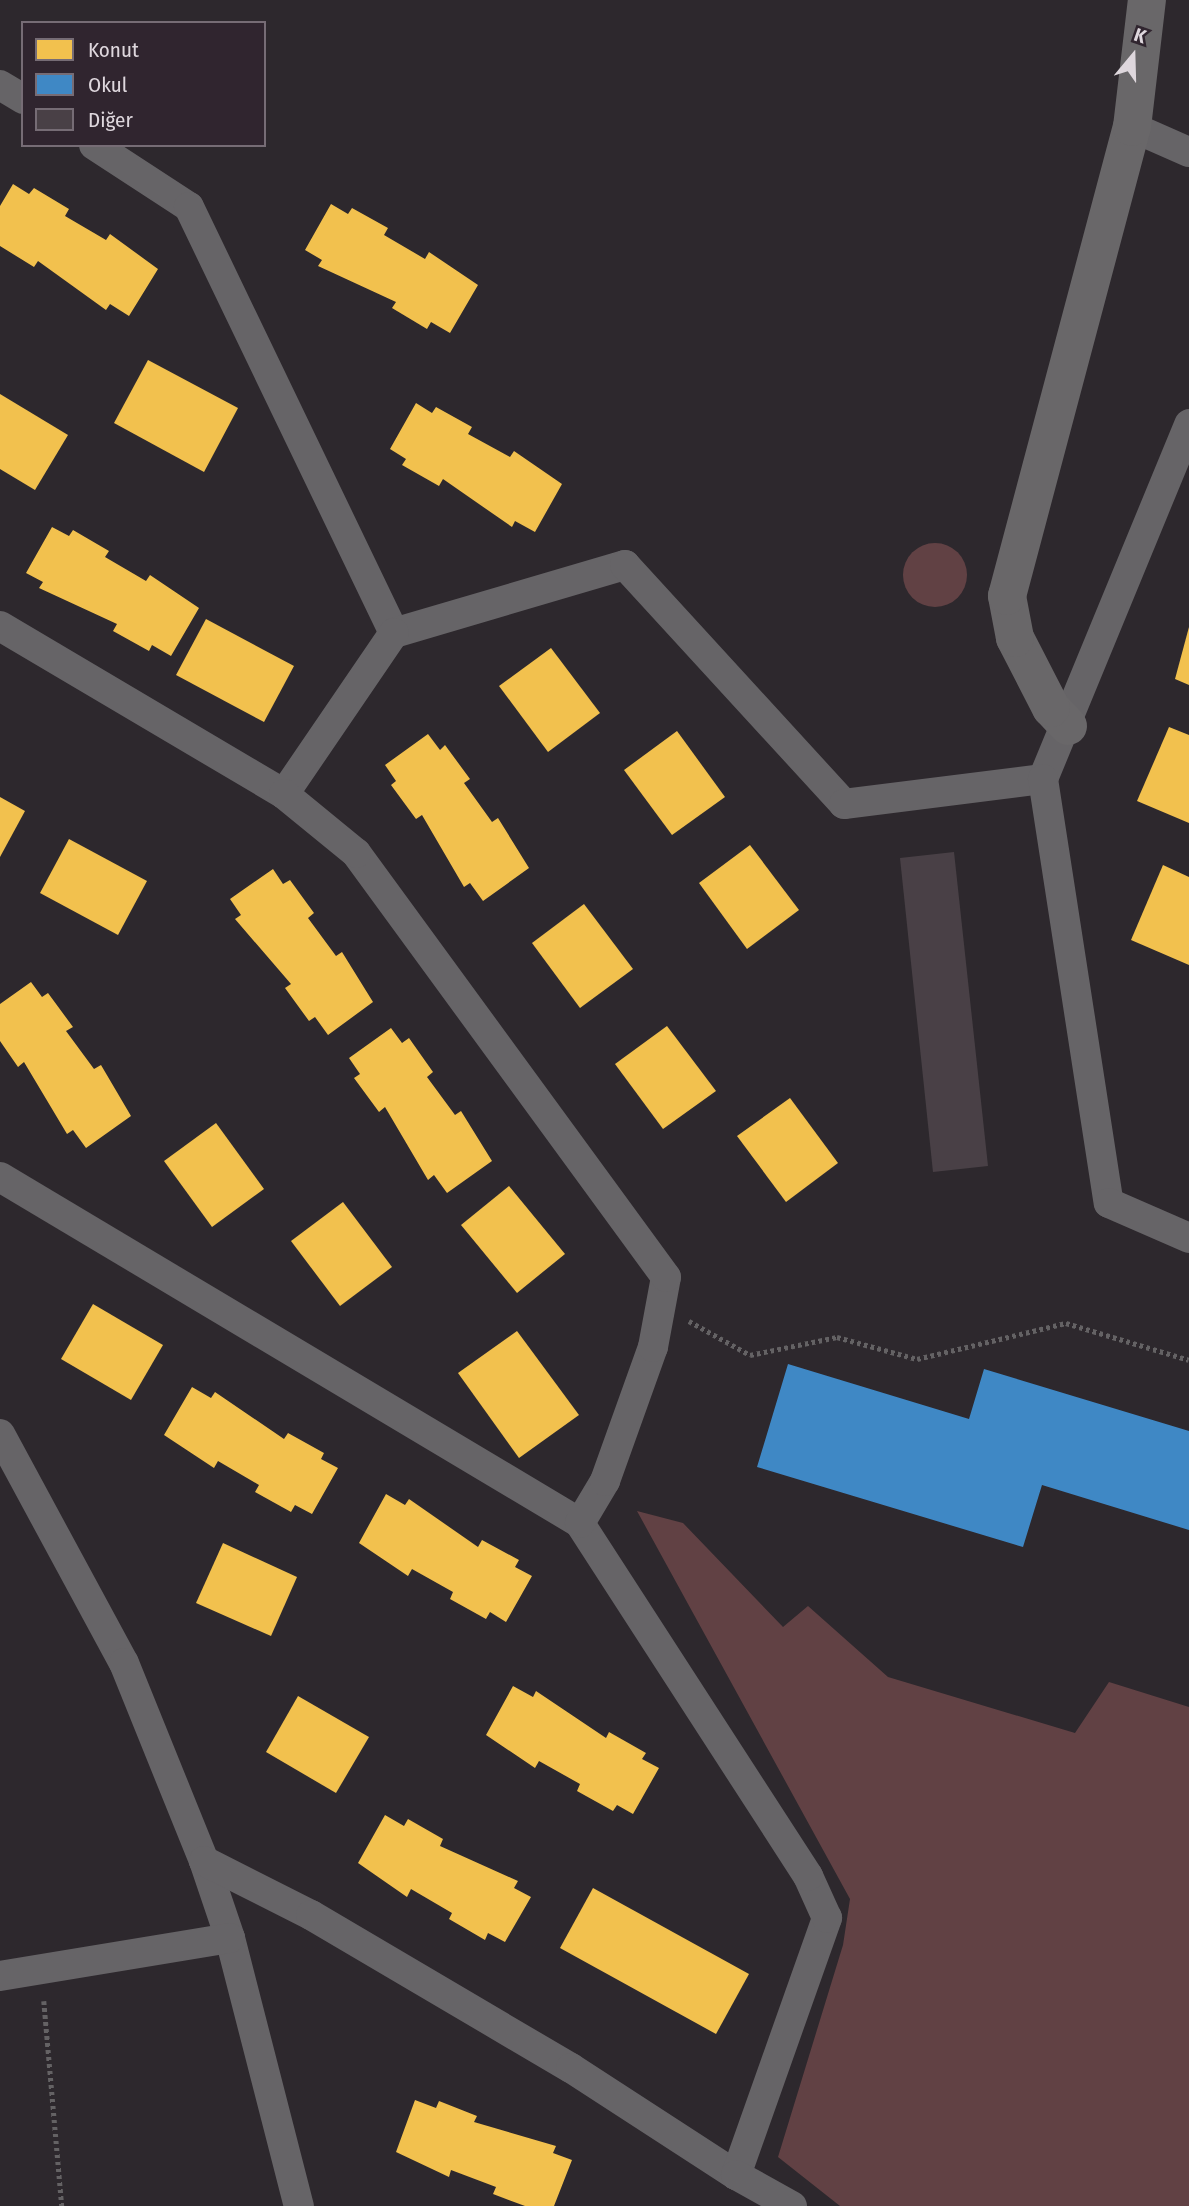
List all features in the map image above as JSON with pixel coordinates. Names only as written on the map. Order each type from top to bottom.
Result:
[{"type":"street","points":[[1068,726],[1051,708],[1015,638],[1007,596],[1132,128],[1147,0]]},
{"type":"street","points":[[0,85],[21,98]]},
{"type":"street","points":[[1132,128],[1189,152]]},
{"type":"street","points":[[97,147],[189,207],[394,633]]},
{"type":"street","points":[[1189,425],[1068,726],[1043,779],[1109,1203],[1189,1238]]},
{"type":"street","points":[[284,794],[394,633],[625,565],[844,804],[1043,779]]},
{"type":"street","points":[[0,626],[284,794],[356,853],[666,1277],[659,1311],[605,1481],[580,1523]]},
{"type":"street","points":[[0,1177],[580,1523],[808,1876],[827,1918],[736,2175]]},
{"type":"street","points":[[0,1434],[124,1663],[204,1861],[230,1938],[299,2206]]},
{"type":"street","points":[[204,1861],[311,1915],[560,2061],[736,2175],[792,2206]]},
{"type":"street","points":[[0,1976],[42,1972],[230,1938]]},
{"type":"path","points":[[659,1311],[708,1327],[750,1355],[837,1337],[917,1359],[1066,1323],[1189,1360]]},
{"type":"path","points":[[42,1972],[62,2206]]},
{"type":"shaded area","points":[[935,543],[947,545],[958,552],[965,563],[965,587],[958,598],[947,605],[935,607],[923,605],[912,598],[905,587],[903,575],[905,563],[912,552],[923,545]]},
{"type":"shaded area","points":[[637,1511],[683,1523],[783,1627],[808,1606],[888,1677],[1075,1733],[1109,1682],[1189,1707],[1189,2206],[840,2206],[778,2157],[843,1945],[850,1899]]},
{"type":"building: Konut","points":[[13,184],[29,194],[34,188],[69,209],[65,216],[106,240],[110,234],[158,269],[129,316],[110,304],[106,310],[38,261],[34,267],[0,246],[0,206]]},
{"type":"building: Konut","points":[[331,204],[348,214],[352,208],[388,228],[384,235],[425,259],[429,252],[478,285],[450,333],[431,322],[427,329],[392,308],[396,302],[318,266],[322,260],[305,250]]},
{"type":"building: Konut","points":[[148,360],[238,408],[204,472],[114,423]]},
{"type":"building: Konut","points":[[0,394],[68,435],[35,490],[0,469]]},
{"type":"building: Konut","points":[[416,403],[432,413],[436,407],[472,427],[468,434],[510,457],[514,451],[562,484],[535,532],[515,521],[512,527],[443,479],[439,486],[402,465],[406,459],[390,449]]},
{"type":"building: Konut","points":[[52,527],[69,536],[73,530],[109,551],[105,557],[146,581],[150,575],[199,608],[171,656],[152,645],[149,651],[113,631],[117,624],[39,588],[43,582],[26,573]]},
{"type":"building: Konut","points":[[206,619],[294,666],[264,722],[176,675]]},
{"type":"building: Konut","points":[[1189,627],[1189,685],[1175,679]]},
{"type":"building: Konut","points":[[551,648],[600,713],[548,752],[499,686]]},
{"type":"building: Konut","points":[[1169,727],[1189,735],[1189,823],[1137,801]]},
{"type":"building: Konut","points":[[677,731],[725,797],[672,835],[624,770]]},
{"type":"building: Konut","points":[[428,734],[440,750],[445,745],[470,779],[464,783],[492,822],[498,818],[529,868],[483,901],[470,883],[464,887],[422,815],[416,819],[391,785],[396,781],[385,765]]},
{"type":"building: Konut","points":[[0,797],[25,811],[0,857]]},
{"type":"building: Konut","points":[[69,839],[147,881],[118,935],[40,893]]},
{"type":"building: Konut","points":[[750,845],[799,910],[747,949],[699,883]]},
{"type":"building: Konut","points":[[1163,865],[1189,877],[1189,965],[1131,940]]},
{"type":"building: Konut","points":[[273,869],[283,884],[290,880],[314,913],[308,918],[336,956],[342,952],[373,1002],[328,1035],[315,1017],[309,1021],[285,988],[291,984],[235,919],[241,915],[230,899]]},
{"type":"building: Konut","points":[[584,904],[633,969],[580,1008],[532,943]]},
{"type":"building: Konut","points":[[31,982],[42,997],[48,993],[73,1027],[66,1031],[94,1069],[101,1065],[131,1116],[86,1148],[73,1130],[67,1134],[24,1062],[18,1067],[0,1041],[0,1004]]},
{"type":"building: Konut","points":[[667,1026],[716,1091],[663,1129],[615,1064]]},
{"type":"building: Konut","points":[[391,1028],[402,1043],[409,1038],[433,1072],[427,1077],[455,1115],[461,1111],[492,1161],[447,1193],[434,1175],[428,1180],[385,1107],[379,1112],[354,1078],[360,1074],[349,1058]]},
{"type":"building: Konut","points":[[790,1098],[838,1163],[786,1202],[737,1136]]},
{"type":"building: Konut","points":[[216,1123],[264,1189],[212,1227],[164,1161]]},
{"type":"building: Konut","points":[[509,1186],[565,1254],[517,1293],[461,1225]]},
{"type":"building: Konut","points":[[343,1202],[392,1267],[340,1306],[291,1241]]},
{"type":"building: Konut","points":[[93,1304],[163,1345],[131,1400],[61,1359]]},
{"type":"building: Konut","points":[[517,1331],[579,1415],[519,1458],[458,1373]]},
{"type":"building: Konut","points":[[192,1387],[211,1398],[215,1392],[284,1439],[288,1433],[324,1453],[321,1459],[338,1468],[312,1514],[295,1505],[291,1512],[255,1492],[259,1485],[218,1461],[214,1468],[164,1435]]},
{"type":"building: Konut","points":[[386,1494],[405,1505],[409,1499],[478,1547],[482,1540],[519,1560],[515,1567],[532,1576],[506,1622],[490,1612],[486,1619],[450,1599],[453,1592],[412,1569],[408,1576],[359,1543]]},
{"type":"building: Konut","points":[[223,1543],[297,1577],[271,1636],[196,1603]]},
{"type":"building: Konut","points":[[513,1686],[533,1697],[536,1691],[606,1738],[609,1732],[646,1753],[642,1759],[659,1768],[633,1814],[617,1805],[613,1811],[577,1791],[580,1784],[539,1761],[535,1768],[486,1735]]},
{"type":"building: Konut","points":[[298,1696],[369,1737],[336,1793],[266,1752]]},
{"type":"building: Konut","points":[[385,1815],[404,1826],[408,1819],[443,1839],[440,1846],[518,1881],[514,1888],[531,1897],[505,1942],[488,1933],[485,1940],[449,1919],[452,1913],[411,1889],[407,1897],[358,1863]]},
{"type":"building: Konut","points":[[593,1888],[749,1974],[716,2034],[560,1948]]},
{"type":"building: Konut","points":[[415,2100],[436,2108],[439,2101],[477,2116],[474,2122],[556,2146],[553,2153],[572,2160],[554,2206],[525,2206],[493,2194],[496,2187],[451,2170],[449,2177],[396,2152]]},
{"type":"building: Okul","points":[[788,1364],[969,1419],[984,1369],[1189,1431],[1189,1530],[1042,1485],[1023,1547],[757,1467]]},
{"type":"building: Diğer","points":[[954,852],[988,1166],[933,1172],[900,858]]}]
